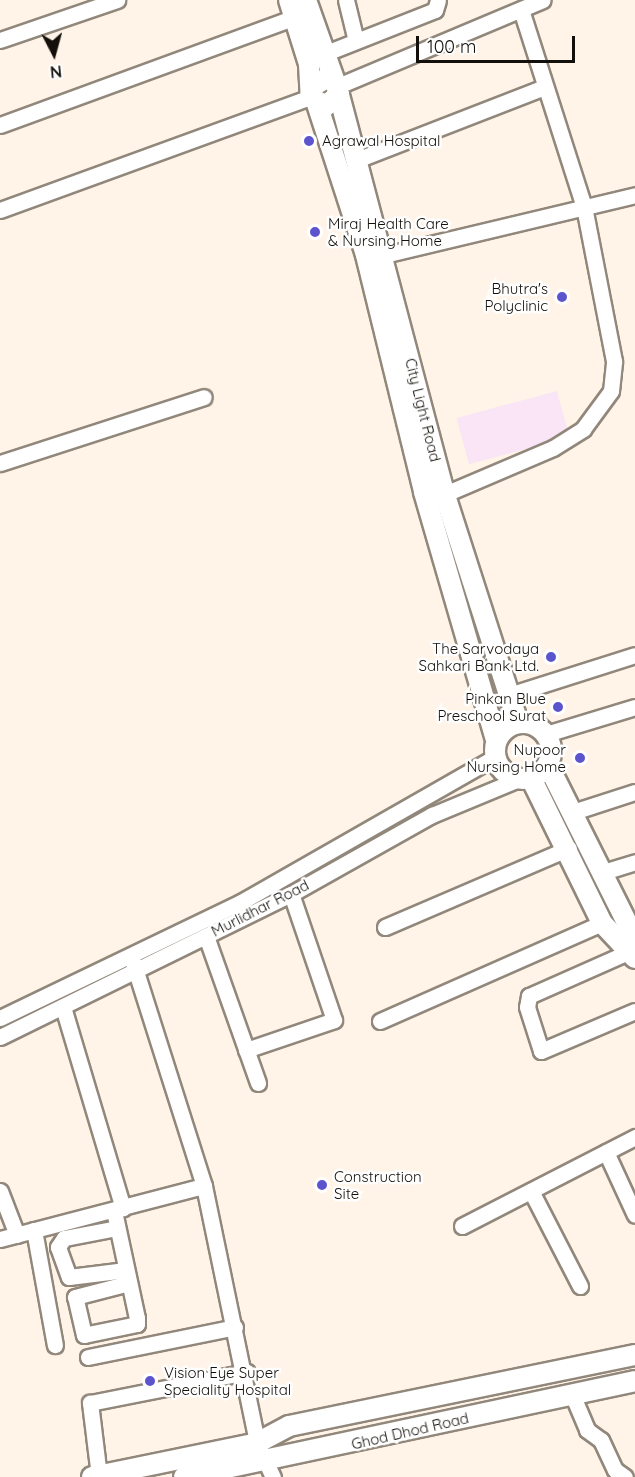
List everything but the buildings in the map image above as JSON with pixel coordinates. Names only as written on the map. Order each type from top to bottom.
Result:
[{"type":"main road","name":"City Light Road","points":[[306,0],[338,88],[354,161],[384,255],[445,494],[506,696],[518,723]]},
{"type":"main road","points":[[292,8],[313,96],[366,255],[424,492],[503,772],[525,778],[569,848],[602,923],[633,950]]},
{"type":"main road","points":[[313,96],[330,105],[338,88]]},
{"type":"main road","points":[[496,748],[518,723],[533,724],[546,734],[552,749],[548,765],[576,812],[633,950]]},
{"type":"main road","points":[[525,778],[548,765]]},
{"type":"main road","name":"Ghod Dhod Road","points":[[268,1452],[289,1426],[635,1354]]},
{"type":"main road","points":[[96,1476],[268,1452],[635,1365]]},
{"type":"main road","name":"Ghod Dhod Road","points":[[184,1477],[268,1452],[635,1381]]},
{"type":"street","points":[[0,40],[117,0]]},
{"type":"street","points":[[346,0],[356,41]]},
{"type":"street","points":[[326,53],[435,10],[438,0]]},
{"type":"street","points":[[338,88],[543,0]]},
{"type":"street","points":[[0,125],[292,8]]},
{"type":"street","points":[[445,494],[568,439],[584,429],[611,391],[614,361],[584,207],[545,87],[525,8]]},
{"type":"street","points":[[354,161],[545,87]]},
{"type":"street","points":[[0,210],[313,96]]},
{"type":"street","points":[[384,255],[635,195]]},
{"type":"street","points":[[0,463],[204,397]]},
{"type":"street","points":[[506,696],[635,655]]},
{"type":"street","points":[[546,734],[635,707]]},
{"type":"street","name":"Murlidhar Road","points":[[0,1018],[242,902],[496,748]]},
{"type":"street","name":"Murlidhar Road","points":[[0,1036],[291,894],[432,815],[525,778]]},
{"type":"street","points":[[576,812],[635,792]]},
{"type":"street","points":[[385,927],[569,848]]},
{"type":"street","points":[[600,873],[635,862]]},
{"type":"street","points":[[246,1050],[334,1020],[291,894]]},
{"type":"street","points":[[380,1021],[602,923]]},
{"type":"street","points":[[206,936],[258,1083]]},
{"type":"street","points":[[633,950],[529,996],[527,1007],[541,1051],[635,1011]]},
{"type":"street","points":[[131,954],[204,1186],[236,1327],[268,1452]]},
{"type":"street","points":[[63,1007],[118,1209],[117,1228],[128,1277],[137,1323],[84,1335],[75,1296],[128,1277]]},
{"type":"street","points":[[462,1226],[635,1137]]},
{"type":"street","points":[[606,1152],[635,1215]]},
{"type":"street","points":[[0,1239],[204,1186]]},
{"type":"street","points":[[0,1191],[16,1235]]},
{"type":"street","points":[[531,1191],[580,1286]]},
{"type":"street","points":[[117,1228],[64,1238],[58,1246],[69,1277],[128,1277]]},
{"type":"street","points":[[34,1230],[55,1346]]},
{"type":"street","points":[[88,1357],[236,1327]]},
{"type":"street","points":[[96,1476],[90,1403],[247,1372]]},
{"type":"street","points":[[572,1394],[587,1430],[601,1440],[615,1470],[625,1477]]},
{"type":"shaded area","points":[[557,391],[569,437],[469,464],[457,418]]},
{"type":"place","name":"Agrawal Hospital","points":[[309,141]]},
{"type":"place","name":"Miraj Health Care & Nursing Home","points":[[315,232]]},
{"type":"place","name":"Bhutra's Polyclinic","points":[[562,297]]},
{"type":"place","name":"The Sarvodaya Sahkari Bank Ltd.","points":[[551,657]]},
{"type":"place","name":"Pinkan Blue Preschool Surat","points":[[558,707]]},
{"type":"place","name":"Nupoor Nursing Home","points":[[580,758]]},
{"type":"place","name":"Construction Site","points":[[322,1185]]},
{"type":"place","name":"Vision Eye Super Speciality Hospital","points":[[150,1381]]}]
